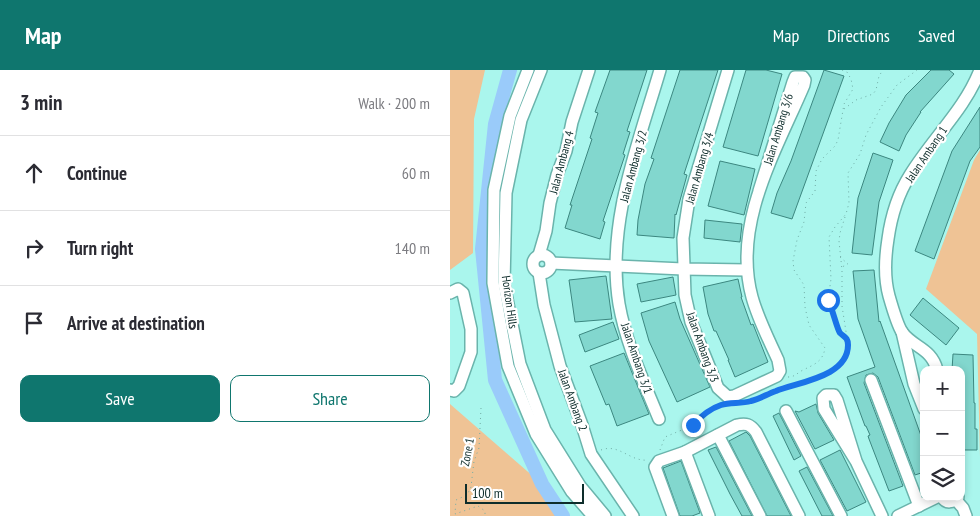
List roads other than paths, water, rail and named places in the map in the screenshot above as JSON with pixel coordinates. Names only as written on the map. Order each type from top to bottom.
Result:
[{"type":"street","name":"Horizon Hills","points":[[528,70],[510,116],[494,190],[493,283],[508,366],[536,434],[572,492],[593,516]]},
{"type":"street","name":"Horizon Hills","points":[[541,70],[521,120],[506,193],[504,284],[520,364],[545,430],[580,486],[605,516]]},
{"type":"street","name":"Jalan Ambang 4","points":[[539,255],[546,231],[557,175],[589,70]]},
{"type":"street","name":"Jalan Ambang 3/2","points":[[616,265],[622,204],[660,70]]},
{"type":"street","name":"Jalan Ambang 3/4","points":[[683,269],[683,238],[689,199],[728,70]]},
{"type":"street","name":"Jalan Ambang 1","points":[[920,399],[914,384],[902,332],[886,283],[886,251],[891,221],[910,175],[960,106],[977,79],[980,70]]},
{"type":"street","name":"Jalan Ambang 3/6","points":[[759,190],[804,86],[805,80],[802,77],[795,78],[793,82],[752,211],[749,230],[747,270],[752,296],[778,360],[778,374]]},
{"type":"street","points":[[539,255],[547,256],[551,263],[548,271],[539,273],[532,264],[534,258],[539,255]]},
{"type":"street","points":[[551,263],[747,270]]},
{"type":"street","name":"Jalan Ambang 3/1","points":[[616,265],[619,304],[630,346],[659,419]]},
{"type":"street","name":"Jalan Ambang 3/3","points":[[683,269],[685,295],[691,322],[718,388],[722,393],[728,397],[734,396],[778,374]]},
{"type":"street","name":"Jalan Ambang 2","points":[[539,273],[544,305],[560,366],[591,454],[633,516]]},
{"type":"street","points":[[450,293],[458,289],[463,293],[472,341],[471,352],[459,386],[454,391],[450,390]]},
{"type":"street","points":[[902,332],[930,355],[936,362],[936,366]]},
{"type":"street","points":[[871,380],[918,506]]},
{"type":"street","points":[[856,460],[837,400],[834,396],[826,395],[823,398],[822,404],[824,409],[856,460],[882,516]]},
{"type":"street","points":[[786,411],[841,516]]},
{"type":"street","points":[[673,516],[655,467],[659,462],[686,452],[737,425],[745,424],[752,426],[799,516]]},
{"type":"street","points":[[718,435],[760,516]]},
{"type":"street","points":[[686,452],[709,516]]},
{"type":"street","points":[[700,489],[716,516]]},
{"type":"street","points":[[898,516],[929,501]]},
{"type":"street","points":[[958,501],[966,516]]},
{"type":"waterway","points":[[510,70],[495,124],[482,249],[495,380],[542,484],[563,516]]}]
